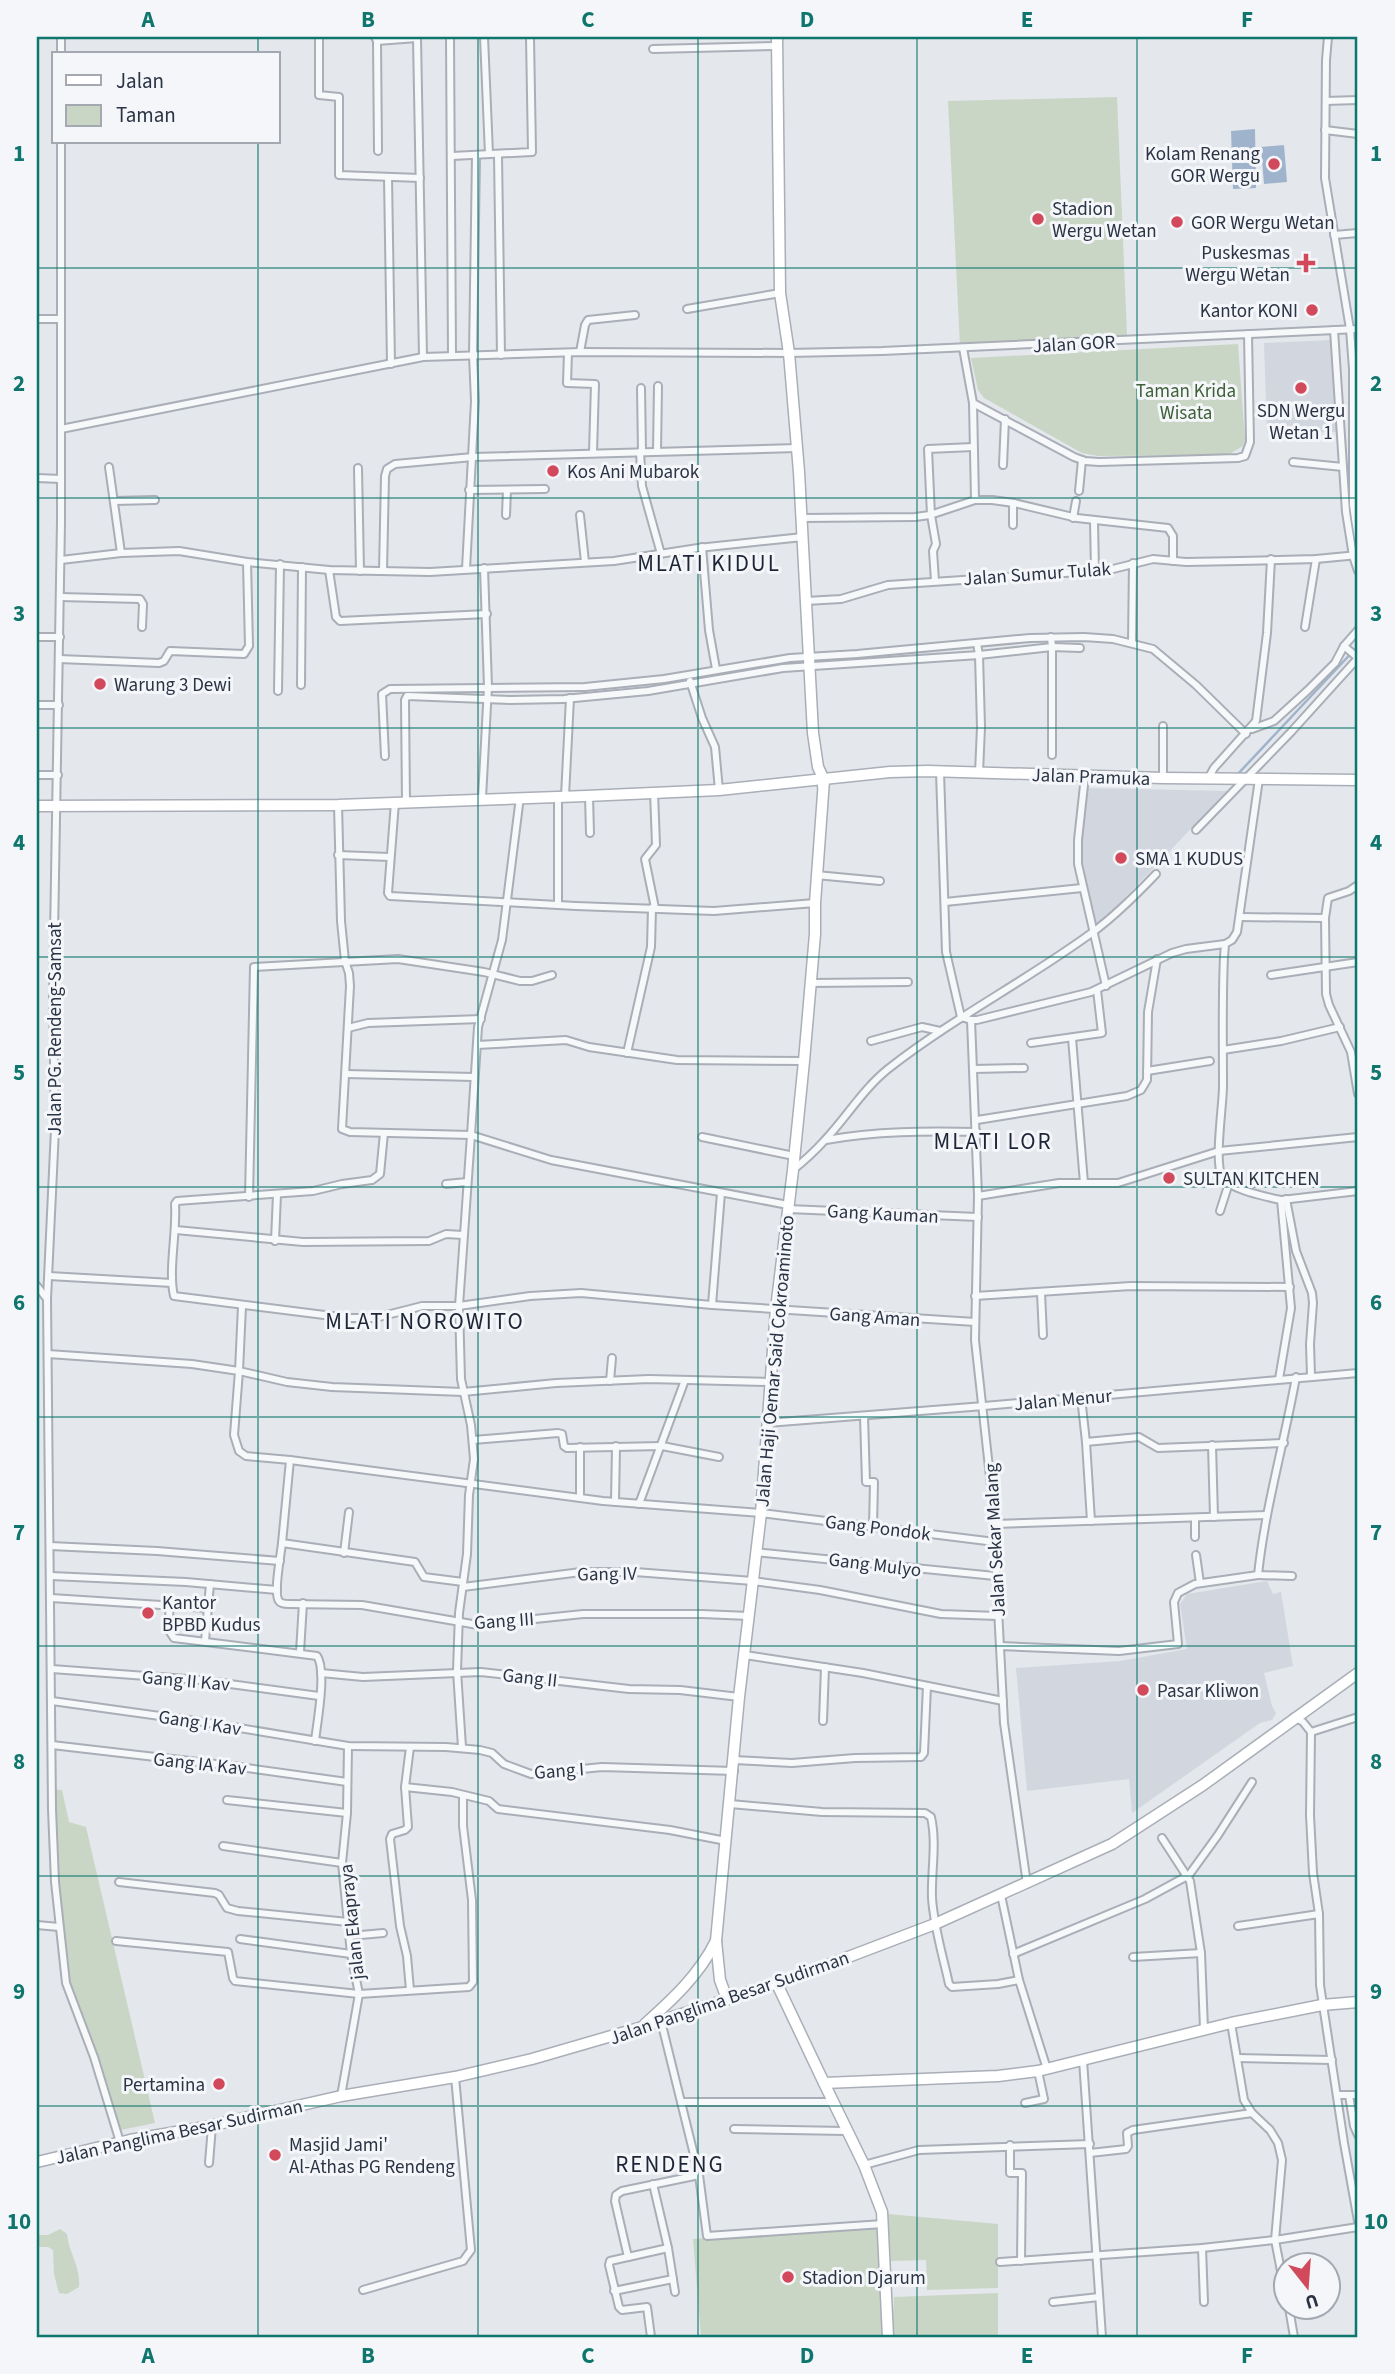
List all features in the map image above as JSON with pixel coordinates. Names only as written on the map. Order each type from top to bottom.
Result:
[{"type":"main road","name":"Jalan Haji Oemar Said Cokroaminoto","points":[[727,1999],[720,1980],[716,1941],[739,1696],[761,1513],[776,1310],[804,1062],[815,934],[816,875],[823,785],[813,733],[797,448],[789,353],[780,293],[776,42]]},
{"type":"main road","name":"Jalan Pramuka","points":[[37,806],[338,805],[589,796],[823,785],[890,772],[1358,780]]},
{"type":"main road","name":"Jalan Panglima Besar Sudirman","points":[[37,2162],[341,2096],[455,2077],[532,2059],[777,1984],[935,1924],[1112,1844],[1203,1785],[1358,1672]]},
{"type":"main road","points":[[639,2028],[688,1984],[716,1941]]},
{"type":"main road","points":[[777,1984],[863,2165],[882,2212],[888,2337]]},
{"type":"main road","points":[[824,2083],[985,2077],[1043,2070],[1231,2023],[1322,2005],[1358,2001]]},
{"type":"street","points":[[319,37],[319,95],[339,97],[339,174],[420,178]]},
{"type":"street","points":[[378,151],[376,39],[419,37],[423,357]]},
{"type":"street","points":[[450,37],[453,356]]},
{"type":"street","points":[[484,37],[489,155]]},
{"type":"street","points":[[452,156],[532,152],[530,37]]},
{"type":"street","points":[[1328,37],[1325,178],[1350,329],[1356,467],[1353,505],[1358,539]]},
{"type":"street","points":[[653,49],[776,42]]},
{"type":"street","points":[[1326,101],[1358,100]]},
{"type":"street","points":[[1325,131],[1358,134]]},
{"type":"street","name":"Jalan PG. Rendeng-Samsat","points":[[61,144],[61,560],[53,995],[55,1129],[47,1299],[55,1882],[66,1983],[94,2057],[120,2142]]},
{"type":"street","points":[[466,569],[475,401],[473,355],[476,155]]},
{"type":"street","points":[[498,155],[501,355]]},
{"type":"street","points":[[388,177],[391,364]]},
{"type":"street","points":[[1334,236],[1358,233]]},
{"type":"street","points":[[687,309],[780,293]]},
{"type":"street","points":[[580,352],[585,325],[589,320],[635,315]]},
{"type":"street","points":[[37,319],[61,319]]},
{"type":"street","name":"Jalan GOR","points":[[61,429],[423,357],[580,352],[789,353],[963,348],[1350,329]]},
{"type":"street","points":[[1334,330],[1343,467],[1358,572]]},
{"type":"street","points":[[973,403],[1082,460],[1099,462],[1238,458],[1245,456],[1250,442],[1248,334]]},
{"type":"street","points":[[963,348],[973,403],[975,500]]},
{"type":"street","points":[[568,353],[567,383],[594,384],[593,453]]},
{"type":"street","points":[[657,451],[658,386]]},
{"type":"street","points":[[641,388],[642,486],[661,554]]},
{"type":"street","points":[[1003,465],[1005,419]]},
{"type":"street","points":[[935,581],[933,551],[936,544],[931,515],[928,448],[973,447]]},
{"type":"street","points":[[383,571],[387,469],[395,464],[473,457],[797,448]]},
{"type":"street","points":[[1079,491],[1082,460]]},
{"type":"street","points":[[1293,462],[1343,467]]},
{"type":"street","points":[[109,467],[121,553]]},
{"type":"street","points":[[358,468],[360,571]]},
{"type":"street","points":[[37,478],[61,479]]},
{"type":"street","points":[[469,490],[545,489]]},
{"type":"street","points":[[506,515],[507,490]]},
{"type":"street","points":[[114,501],[155,500]]},
{"type":"street","points":[[802,518],[903,517],[931,515],[975,500],[1013,503],[1073,518],[1168,528],[1173,536],[1173,561]]},
{"type":"street","points":[[1073,518],[1076,501]]},
{"type":"street","points":[[1013,503],[1013,525]]},
{"type":"street","points":[[580,515],[585,562]]},
{"type":"street","points":[[1094,520],[1095,571]]},
{"type":"street","points":[[61,560],[121,553],[179,551],[247,562],[329,570],[430,572],[617,560],[702,547],[803,537]]},
{"type":"street","points":[[702,547],[709,630],[716,668]]},
{"type":"street","name":"Jalan Sumur Tulak","points":[[806,601],[841,599],[888,585],[1109,570],[1153,559],[1316,559],[1356,555]]},
{"type":"street","points":[[1209,779],[1214,768],[1247,733],[1258,717],[1271,559]]},
{"type":"street","points":[[1305,627],[1316,559]]},
{"type":"street","points":[[59,659],[159,663],[164,661],[170,651],[244,654],[249,646],[247,562]]},
{"type":"street","points":[[1132,643],[1133,563]]},
{"type":"street","points":[[278,691],[280,564]]},
{"type":"street","points":[[301,685],[302,567]]},
{"type":"street","points":[[482,799],[487,693],[484,568]]},
{"type":"street","points":[[329,570],[336,617],[340,621],[487,614]]},
{"type":"street","points":[[60,597],[140,599],[143,604],[142,626]]},
{"type":"street","points":[[1247,733],[1265,726],[1282,714],[1335,663],[1358,630]]},
{"type":"street","points":[[37,637],[60,637]]},
{"type":"street","points":[[385,756],[382,694],[385,691],[570,698],[648,691],[716,668],[978,649],[1084,637],[1132,643],[1153,649],[1247,733]]},
{"type":"street","points":[[1052,642],[1052,755]]},
{"type":"street","points":[[815,903],[714,911],[580,907],[390,896],[387,893],[390,857],[400,802],[405,698],[689,679],[810,661],[1052,642],[1080,648]]},
{"type":"street","points":[[1196,830],[1291,732],[1357,657],[1345,646]]},
{"type":"street","points":[[978,649],[981,727],[979,773]]},
{"type":"street","points":[[689,679],[715,747],[719,790]]},
{"type":"street","points":[[558,905],[561,796],[570,698]]},
{"type":"street","points":[[37,705],[59,705]]},
{"type":"street","points":[[1163,726],[1163,778]]},
{"type":"street","points":[[940,772],[946,952],[961,1017]]},
{"type":"street","points":[[37,775],[58,778]]},
{"type":"street","points":[[1085,776],[1078,864],[1107,986]]},
{"type":"street","points":[[961,1017],[971,1020],[1097,989],[1157,959],[1186,949],[1225,944],[1236,936],[1259,779]]},
{"type":"street","points":[[627,1053],[651,947],[654,908],[645,859],[656,845],[654,792]]},
{"type":"street","points":[[589,796],[590,833]]},
{"type":"street","points":[[462,1747],[457,1671],[459,1622],[474,1459],[463,1392],[459,1306],[463,1235],[477,1045],[481,1018],[502,940],[520,797]]},
{"type":"street","points":[[338,805],[338,855],[345,961],[350,986],[346,1074],[474,1077]]},
{"type":"street","points":[[338,855],[390,857]]},
{"type":"street","points":[[793,1170],[825,1140],[885,1071],[940,1031],[1035,972],[1094,931],[1125,906],[1156,874]]},
{"type":"street","points":[[816,875],[880,881]]},
{"type":"street","points":[[1358,885],[1328,898],[1324,968],[1329,1005],[1351,1052],[1358,1094]]},
{"type":"street","points":[[945,902],[1082,888]]},
{"type":"street","points":[[1240,917],[1325,918]]},
{"type":"street","points":[[1225,944],[1219,1151],[1222,1179],[1252,1193],[1283,1200],[1358,1191]]},
{"type":"street","points":[[249,1197],[253,968],[406,959],[527,982],[552,975]]},
{"type":"street","points":[[976,1120],[1134,1094],[1145,1087],[1148,1012],[1157,959]]},
{"type":"street","points":[[1271,975],[1358,962]]},
{"type":"street","points":[[811,983],[908,982]]},
{"type":"street","points":[[1031,1043],[1096,1035],[1103,1031],[1097,989]]},
{"type":"street","points":[[348,1028],[368,1023],[481,1018]]},
{"type":"street","name":"Jalan Sekar Malang","points":[[971,1020],[978,1196],[975,1340],[984,1406],[994,1524],[1004,1724],[1027,1884]]},
{"type":"street","points":[[872,1041],[922,1027],[940,1031]]},
{"type":"street","points":[[1223,1050],[1282,1041],[1340,1027]]},
{"type":"street","points":[[1072,1038],[1084,1183]]},
{"type":"street","points":[[477,1045],[566,1040],[589,1047],[677,1060],[804,1062]]},
{"type":"street","points":[[1147,1071],[1210,1061]]},
{"type":"street","points":[[974,1069],[1024,1068]]},
{"type":"street","name":"Gang Kauman","points":[[346,1074],[342,1131],[471,1135],[551,1160],[788,1207],[978,1217]]},
{"type":"street","points":[[825,1140],[909,1130],[977,1132]]},
{"type":"street","points":[[49,1276],[172,1283],[177,1201],[326,1189],[377,1178],[380,1174],[384,1133]]},
{"type":"street","points":[[702,1137],[794,1156]]},
{"type":"street","points":[[978,1196],[1059,1183],[1118,1183],[1219,1151],[1358,1137]]},
{"type":"street","points":[[446,1184],[467,1182]]},
{"type":"street","points":[[1220,1211],[1229,1183]]},
{"type":"street","points":[[712,1306],[721,1193]]},
{"type":"street","points":[[275,1241],[277,1194]]},
{"type":"street","points":[[1279,1379],[1291,1308],[1283,1200]]},
{"type":"street","points":[[1283,1200],[1296,1251],[1312,1293],[1311,1376]]},
{"type":"street","points":[[176,1230],[303,1242],[429,1241],[446,1234],[463,1235]]},
{"type":"street","name":"Gang Aman","points":[[172,1283],[176,1297],[348,1318],[375,1318],[422,1306],[459,1306],[530,1296],[581,1293],[712,1306],[975,1322]]},
{"type":"street","points":[[37,1286],[47,1299]]},
{"type":"street","points":[[975,1296],[1131,1286],[1290,1287]]},
{"type":"street","points":[[1041,1293],[1043,1335]]},
{"type":"street","points":[[239,1371],[242,1306]]},
{"type":"street","points":[[48,1354],[192,1364],[287,1382],[332,1387],[463,1392],[610,1381],[769,1382]]},
{"type":"street","points":[[610,1381],[612,1358]]},
{"type":"street","name":"Gang Pondok","points":[[239,1371],[234,1435],[239,1451],[246,1456],[580,1498],[761,1513],[995,1542]]},
{"type":"street","name":"Jalan Menur","points":[[767,1423],[1358,1373]]},
{"type":"street","points":[[1258,1575],[1266,1515],[1284,1443],[1296,1377]]},
{"type":"street","points":[[639,1504],[685,1380]]},
{"type":"street","points":[[1081,1397],[1091,1521]]},
{"type":"street","points":[[864,1416],[866,1482],[874,1482],[873,1527]]},
{"type":"street","points":[[473,1440],[558,1433],[562,1434],[565,1448],[662,1446],[719,1457]]},
{"type":"street","points":[[1086,1442],[1142,1437],[1156,1448],[1284,1443]]},
{"type":"street","points":[[615,1502],[616,1446]]},
{"type":"street","points":[[1212,1446],[1214,1517]]},
{"type":"street","points":[[580,1447],[580,1498]]},
{"type":"street","points":[[51,1576],[276,1590],[290,1460]]},
{"type":"street","points":[[344,1553],[349,1512]]},
{"type":"street","points":[[994,1524],[1266,1515]]},
{"type":"street","points":[[1195,1518],[1195,1537]]},
{"type":"street","name":"Gang IV","points":[[282,1543],[415,1562],[424,1577],[463,1584],[608,1571],[752,1581],[820,1590],[941,1614],[998,1616]]},
{"type":"street","points":[[50,1546],[280,1561]]},
{"type":"street","name":"Gang Mulyo","points":[[755,1552],[995,1576]]},
{"type":"street","points":[[1196,1555],[1200,1583]]},
{"type":"street","points":[[1000,1646],[1119,1651],[1178,1644],[1174,1611],[1178,1593],[1184,1588],[1200,1583],[1258,1575],[1292,1576]]},
{"type":"street","points":[[205,1641],[210,1584]]},
{"type":"street","name":"Gang III","points":[[276,1590],[281,1603],[362,1605],[492,1625],[521,1619],[583,1615],[749,1616]]},
{"type":"street","points":[[51,1598],[208,1608]]},
{"type":"street","points":[[300,1653],[303,1603]]},
{"type":"street","points":[[169,1606],[172,1637],[317,1656],[321,1673],[315,1741]]},
{"type":"street","points":[[745,1655],[825,1667],[1003,1701]]},
{"type":"street","points":[[823,1721],[825,1667]]},
{"type":"street","name":"Gang II Kav","points":[[52,1669],[200,1680],[319,1696]]},
{"type":"street","name":"Gang II","points":[[321,1673],[363,1677],[457,1671],[529,1676],[629,1689],[680,1690],[739,1696]]},
{"type":"street","name":"Gang I","points":[[348,1746],[462,1747],[492,1753],[504,1764],[531,1774],[602,1767],[734,1766],[855,1758],[921,1757],[925,1753],[927,1686]]},
{"type":"street","name":"Gang I Kav","points":[[52,1701],[348,1746]]},
{"type":"street","points":[[1294,1717],[1303,1721],[1311,1732],[1310,1815],[1313,1873],[1319,1914],[1322,2005],[1332,2060],[1358,2135]]},
{"type":"street","points":[[1311,1732],[1358,1717]]},
{"type":"street","name":"Gang IA Kav","points":[[52,1745],[347,1782]]},
{"type":"street","name":"jalan Ekapraya","points":[[341,2096],[359,1994],[351,1954],[342,1863],[347,1813],[348,1746]]},
{"type":"street","points":[[410,1747],[405,1787],[408,1827],[392,1834],[390,1839],[410,1990]]},
{"type":"street","points":[[1013,1954],[1145,1899],[1189,1875],[1252,1782]]},
{"type":"street","points":[[405,1787],[489,1801],[498,1809],[670,1830],[726,1841]]},
{"type":"street","points":[[116,1941],[228,1952],[235,1982],[359,1994],[468,1987],[473,1982],[472,1900],[463,1826],[463,1795]]},
{"type":"street","points":[[227,1800],[347,1813]]},
{"type":"street","points":[[730,1804],[822,1812],[925,1813],[931,1816],[935,1924],[951,1986],[998,1984],[1019,1980]]},
{"type":"street","points":[[1162,1838],[1189,1875],[1201,1953],[1204,2029]]},
{"type":"street","points":[[223,1846],[342,1863]]},
{"type":"street","points":[[119,1882],[215,1893],[227,1908],[238,1911],[348,1922]]},
{"type":"street","points":[[1001,1895],[1019,1980],[1043,2070],[1044,2099],[1025,2103]]},
{"type":"street","points":[[1238,1926],[1319,1914]]},
{"type":"street","points":[[37,1925],[59,1927]]},
{"type":"street","points":[[350,1936],[383,1933]]},
{"type":"street","points":[[240,1939],[351,1954]]},
{"type":"street","points":[[1133,1957],[1201,1953]]},
{"type":"street","points":[[660,2021],[699,2175],[706,2236],[883,2224]]},
{"type":"street","points":[[1231,2023],[1244,2100],[1252,2113],[1270,2130],[1278,2143],[1282,2161],[1275,2240],[1277,2252]]},
{"type":"street","points":[[1237,2059],[1332,2060]]},
{"type":"street","points":[[1083,2060],[1102,2337]]},
{"type":"street","points":[[363,2290],[463,2261],[471,2250],[455,2077]]},
{"type":"street","points":[[1343,2095],[1358,2095]]},
{"type":"street","points":[[1343,2095],[1358,2221]]},
{"type":"street","points":[[681,2102],[831,2102]]},
{"type":"street","points":[[1090,2153],[1126,2149],[1127,2133],[1133,2130],[1252,2113]]},
{"type":"street","points":[[209,2163],[212,2126]]},
{"type":"street","points":[[734,2129],[845,2131]]},
{"type":"street","points":[[863,2165],[919,2150],[1090,2144]]},
{"type":"street","points":[[1010,2145],[1010,2173],[1022,2174],[1021,2260]]},
{"type":"street","points":[[628,2257],[615,2201],[617,2195],[622,2191],[699,2175]]},
{"type":"street","points":[[653,2184],[675,2292]]},
{"type":"street","points":[[1000,2262],[1202,2248],[1358,2227]]},
{"type":"street","points":[[651,2337],[646,2307],[622,2310],[619,2307],[609,2264],[610,2260],[668,2248]]},
{"type":"street","points":[[1202,2248],[1204,2302]]},
{"type":"street","points":[[614,2291],[673,2279]]},
{"type":"street","points":[[1053,2302],[1099,2297]]},
{"type":"shaded area","name":"SDN Wergu Wetan 1","points":[[1331,340],[1340,432],[1267,433],[1264,343]]},
{"type":"shaded area","name":"SMA 1 KUDUS","points":[[1084,788],[1227,791],[1096,928],[1078,847]]},
{"type":"shaded area","name":"Pasar Kliwon","points":[[1267,1581],[1273,1594],[1281,1592],[1293,1666],[1264,1673],[1276,1713],[1272,1720],[1260,1723],[1132,1813],[1129,1779],[1027,1791],[1016,1668],[1120,1661],[1187,1649],[1180,1604],[1187,1594]]},
{"type":"green space","name":"Stadion Wergu Wetan","points":[[1117,97],[1127,335],[960,346],[948,101]]},
{"type":"green space","name":"Taman Krida Wisata","points":[[1238,344],[1245,440],[1243,446],[1231,453],[1220,455],[1098,456],[1082,453],[984,398],[978,390],[971,358]]},
{"type":"green space","points":[[52,1789],[62,1790],[69,1822],[86,1827],[155,2123],[116,2131],[72,2003],[59,1927]]},
{"type":"green space","points":[[888,2214],[998,2224],[998,2288],[927,2290],[926,2260],[891,2261]]},
{"type":"green space","name":"Stadion Djarum","points":[[880,2228],[882,2337],[701,2337],[693,2239]]},
{"type":"green space","points":[[60,2229],[67,2234],[79,2280],[79,2287],[67,2294],[59,2293],[54,2274],[53,2250],[37,2247],[37,2235],[48,2235]]},
{"type":"green space","points":[[998,2293],[998,2337],[892,2337],[894,2297]]},
{"type":"water","points":[[1255,129],[1256,188],[1233,189],[1231,131]]},
{"type":"water","name":"Kolam Renang GOR Wergu","points":[[1284,145],[1287,182],[1264,184],[1261,147]]},
{"type":"waterway","points":[[1350,505],[1350,522]]},
{"type":"waterway","points":[[1352,536],[1358,552]]},
{"type":"waterway","points":[[1236,776],[1358,646]]},
{"type":"place","name":"Kolam Renang GOR Wergu","points":[[1274,164]]},
{"type":"place","name":"Stadion Wergu Wetan","points":[[1038,219]]},
{"type":"place","name":"GOR Wergu Wetan","points":[[1177,222]]},
{"type":"place","name":"Puskesmas Wergu Wetan","points":[[1306,263]]},
{"type":"place","name":"Kantor KONI","points":[[1312,310]]},
{"type":"place","name":"SDN Wergu Wetan 1","points":[[1301,388]]},
{"type":"place","name":"Kos Ani Mubarok","points":[[553,471]]},
{"type":"place","name":"Warung 3 Dewi","points":[[100,684]]},
{"type":"place","name":"SMA 1 KUDUS","points":[[1121,858]]},
{"type":"place","name":"SULTAN KITCHEN","points":[[1169,1178]]},
{"type":"place","name":"Kantor BPBD Kudus","points":[[148,1613]]},
{"type":"place","name":"Pasar Kliwon","points":[[1143,1690]]},
{"type":"place","name":"Pertamina","points":[[219,2084]]},
{"type":"place","name":"Masjid Jami' Al-Athas PG Rendeng","points":[[275,2155]]},
{"type":"place","name":"Stadion Djarum","points":[[788,2277]]},
{"type":"district","name":"MLATI KIDUL","points":[[709,563]]},
{"type":"district","name":"MLATI LOR","points":[[993,1141]]},
{"type":"district","name":"MLATI NOROWITO","points":[[425,1321]]},
{"type":"district","name":"RENDENG","points":[[670,2164]]}]
